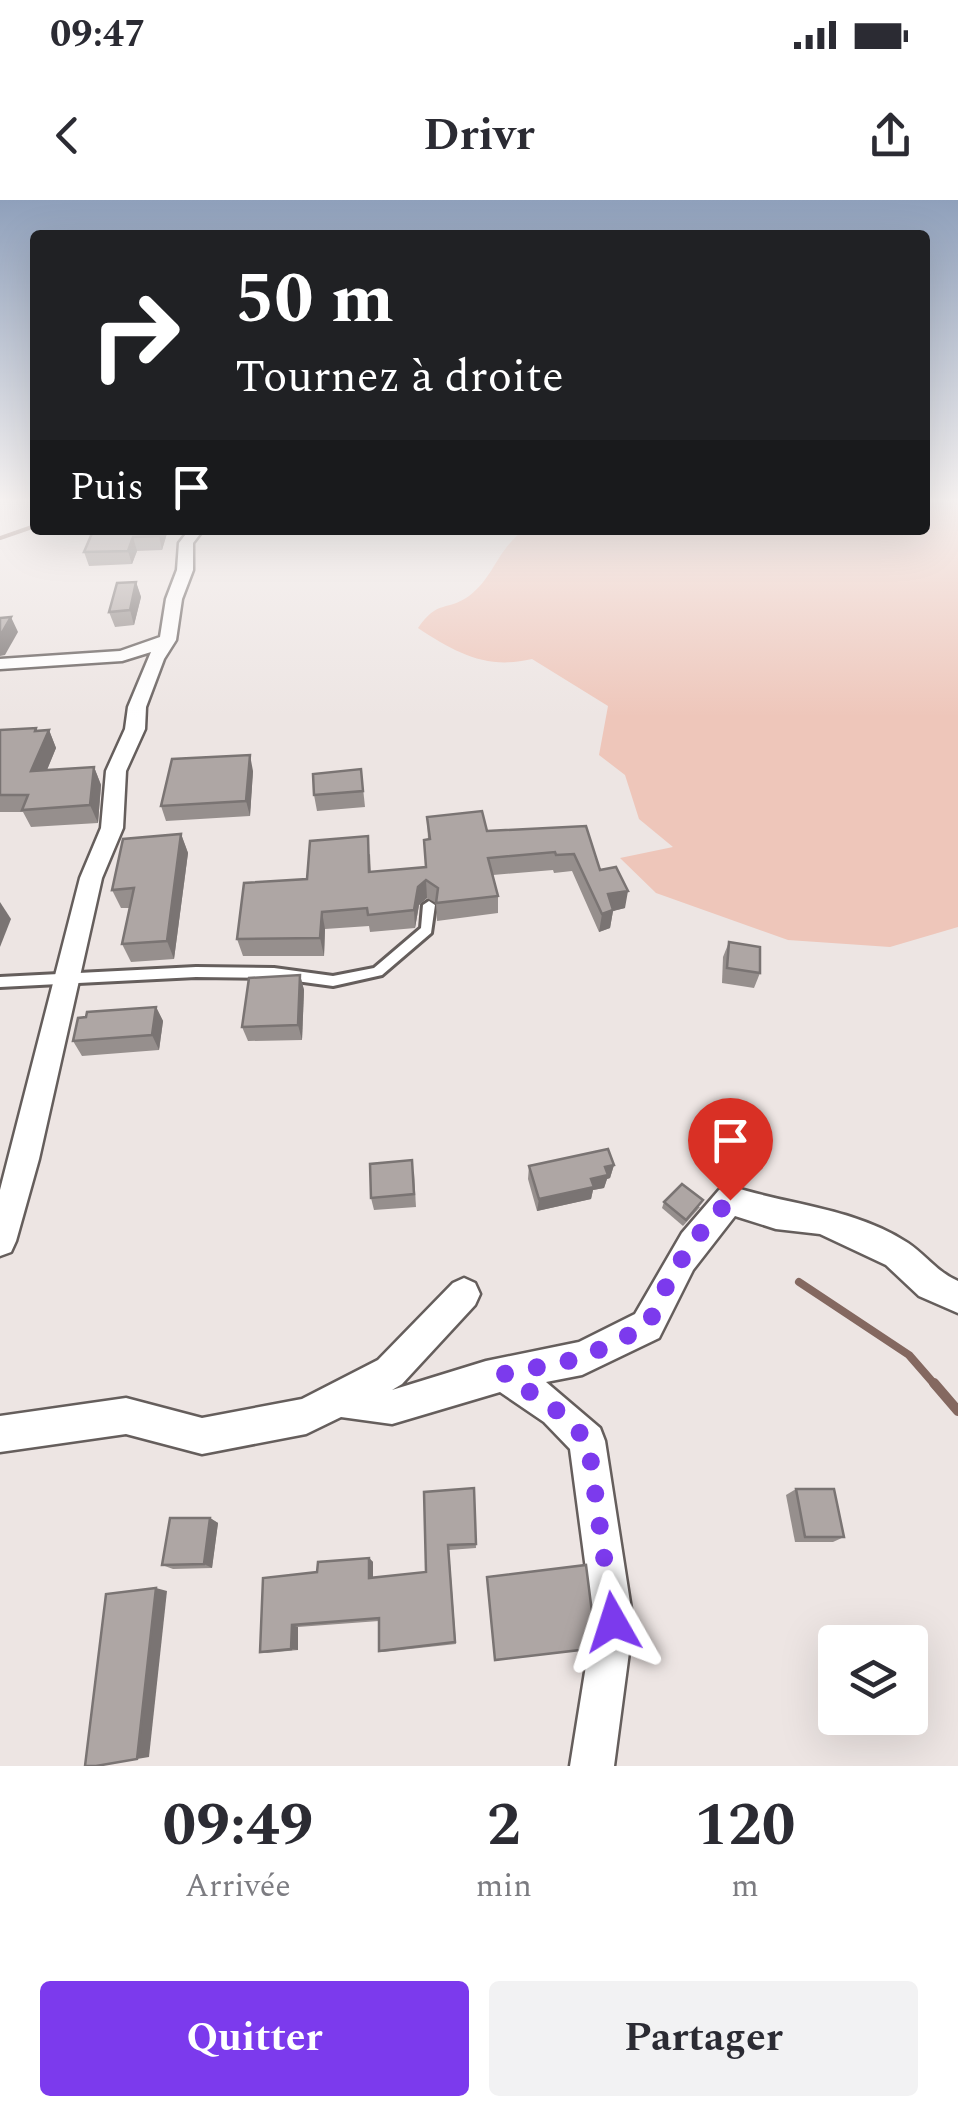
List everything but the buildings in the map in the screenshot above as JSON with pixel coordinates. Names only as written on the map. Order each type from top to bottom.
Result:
[{"type":"street","points":[[0,1241],[91,878],[112,828],[116,771],[135,730],[137,707],[156,659],[168,640],[181,571]]},
{"type":"street","points":[[0,664],[122,656],[168,640]]},
{"type":"street","points":[[339,1399],[392,1407],[504,1374],[582,1358],[648,1326],[668,1277],[700,1230],[730,1200],[776,1215],[822,1220],[897,1254],[930,1285],[958,1297]]},
{"type":"street","points":[[0,1434],[126,1416],[202,1436],[306,1416],[390,1372],[464,1294]]},
{"type":"street","points":[[504,1374],[556,1410],[588,1441],[613,1622],[592,1766]]},
{"type":"lane","points":[[0,982],[196,972],[274,973],[333,981],[378,972],[427,930],[429,904]]},
{"type":"shaded area","points":[[491,571],[958,571],[958,927],[890,947],[788,940],[656,893],[620,858],[673,847],[639,819],[625,775],[599,755],[608,706],[532,659],[486,661],[446,645],[418,628],[431,613],[461,601]]},
{"type":"waterway","points":[[799,1282],[909,1355],[936,1386]]},
{"type":"waterway","points":[[934,1383],[958,1411]]},
{"type":"route","points":[[613,1622],[588,1441],[556,1410],[504,1374],[582,1358],[648,1326],[668,1277],[700,1230],[730,1200]]}]
